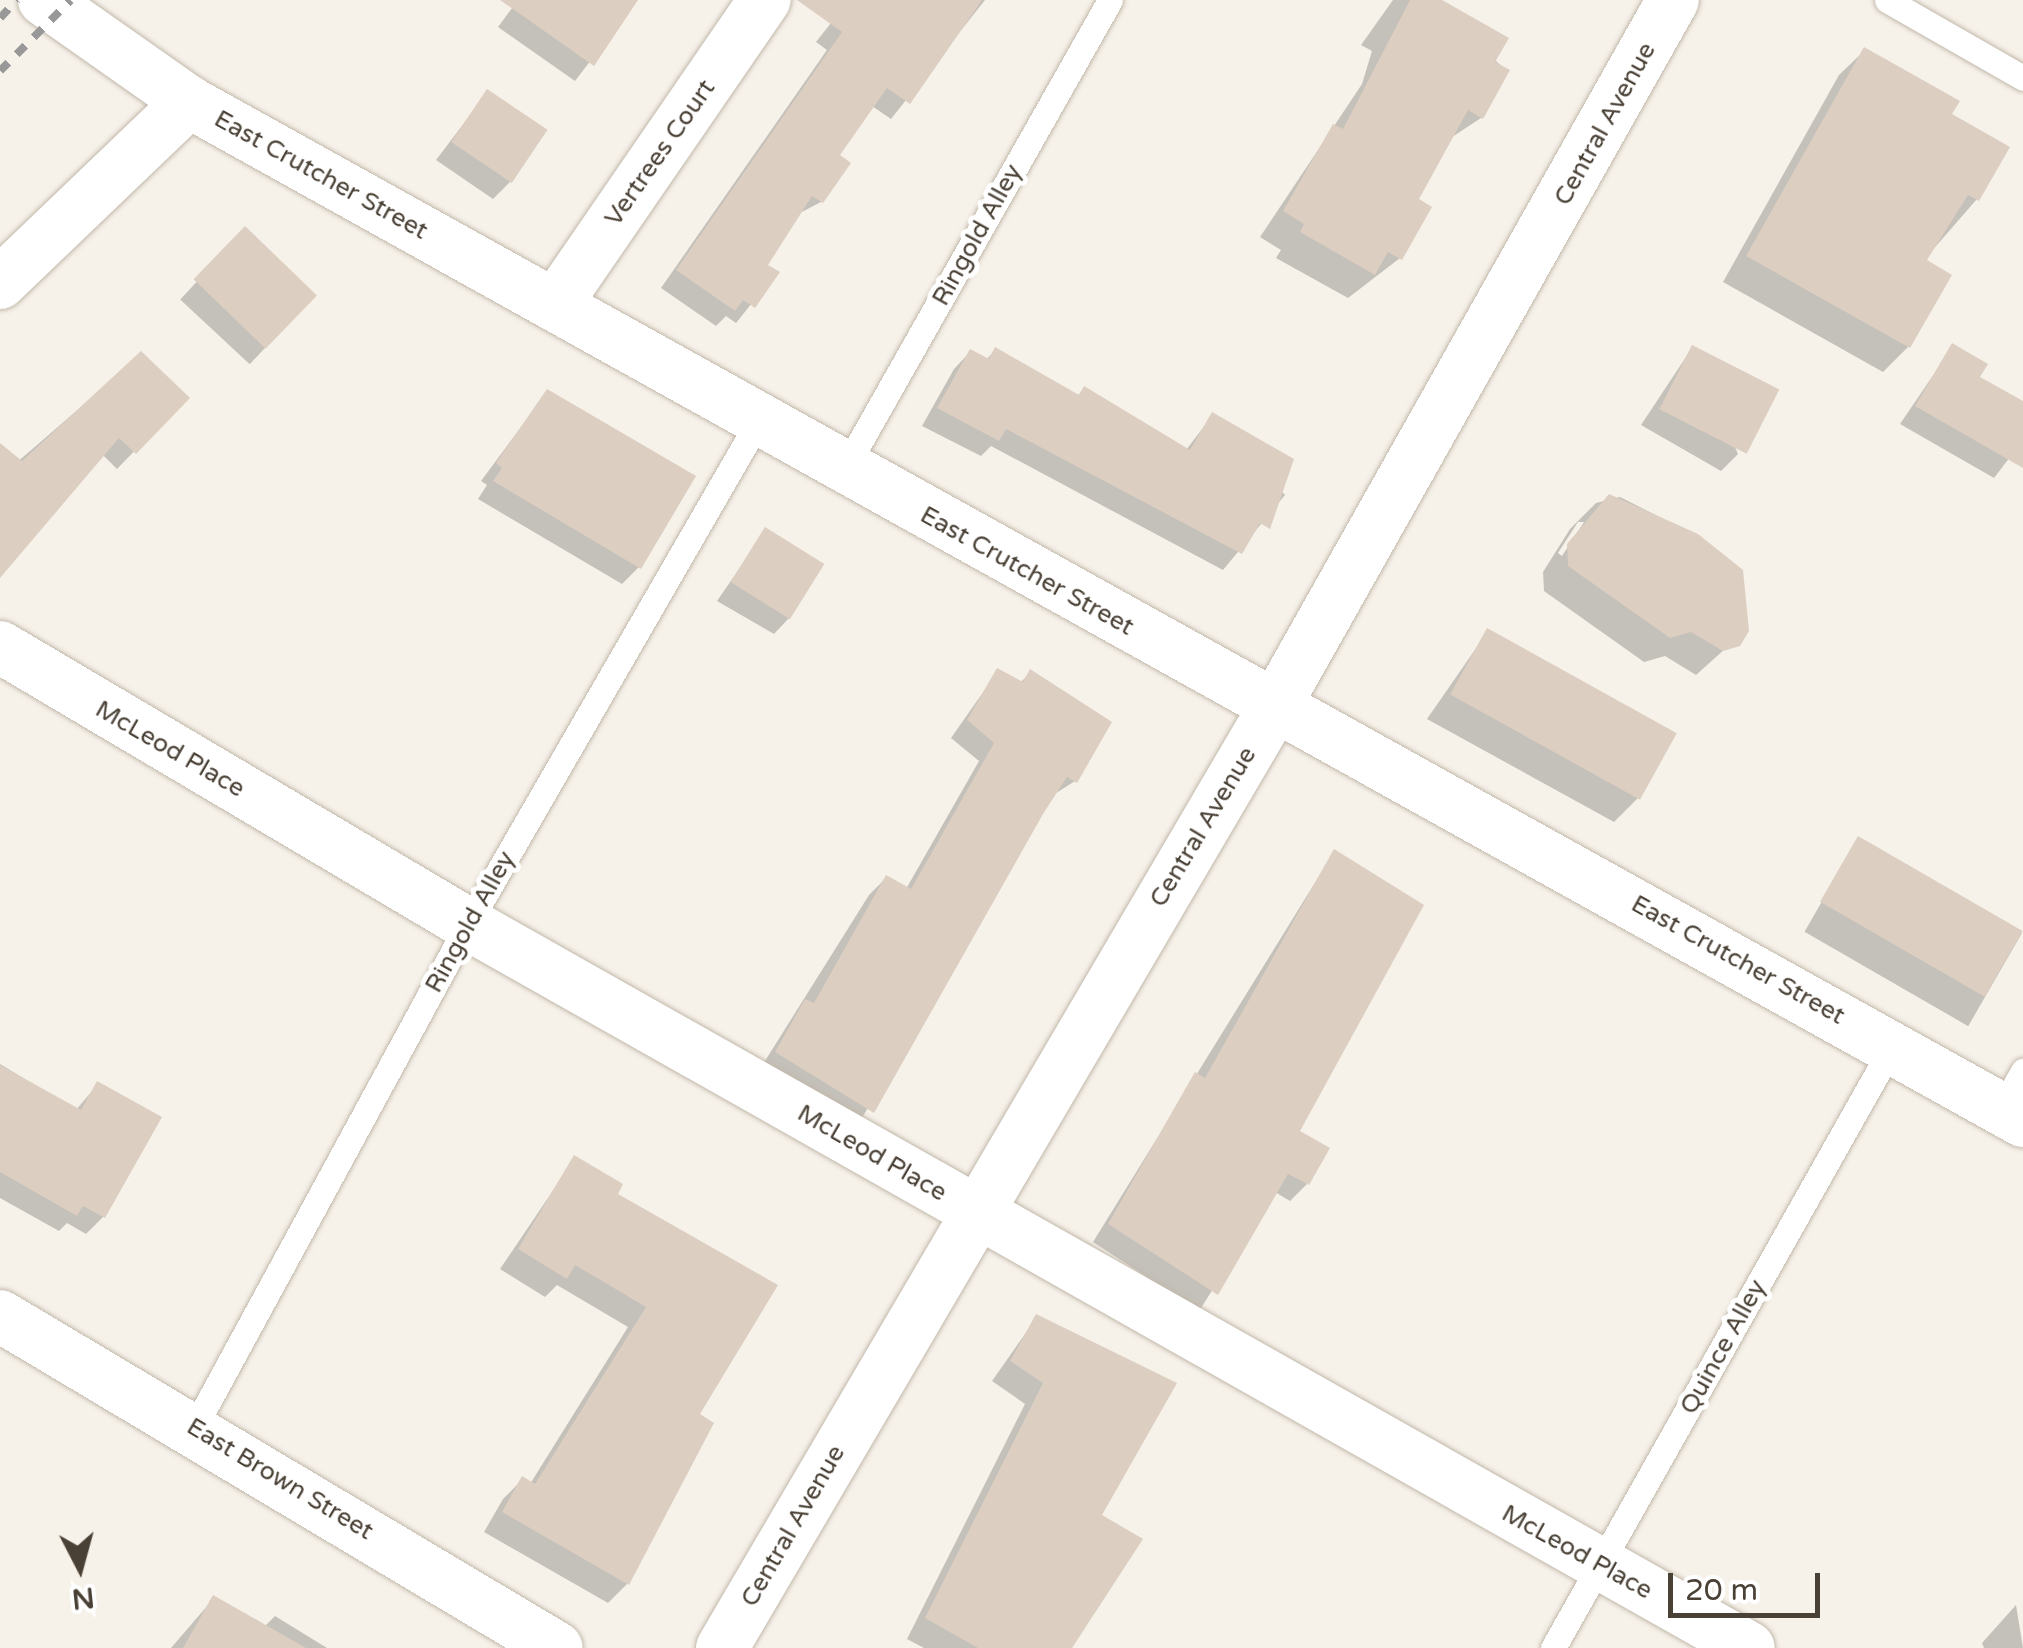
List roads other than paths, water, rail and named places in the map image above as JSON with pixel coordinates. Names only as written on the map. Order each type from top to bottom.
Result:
[{"type":"street","name":"East Crutcher Street","points":[[44,0],[189,102],[844,470],[1894,1045],[2016,1100]]},
{"type":"street","name":"Vertrees Court","points":[[555,305],[766,0]]},
{"type":"street","name":"Central Avenue","points":[[722,1648],[1274,706],[1674,0]]},
{"type":"street","points":[[0,283],[189,102]]},
{"type":"street","name":"McLeod Place","points":[[0,648],[468,924],[1749,1648]]},
{"type":"street","name":"East Brown Street","points":[[0,1316],[194,1428],[557,1648]]},
{"type":"lane","name":"Ringold Alley","points":[[844,470],[1110,0]]},
{"type":"lane","points":[[1887,0],[2023,78]]},
{"type":"lane","name":"Ringold Alley","points":[[194,1428],[468,924],[758,422]]},
{"type":"lane","name":"Quince Alley","points":[[1553,1648],[1894,1045]]},
{"type":"railway","points":[[0,18],[17,0]]},
{"type":"railway","points":[[0,71],[71,0]]}]
